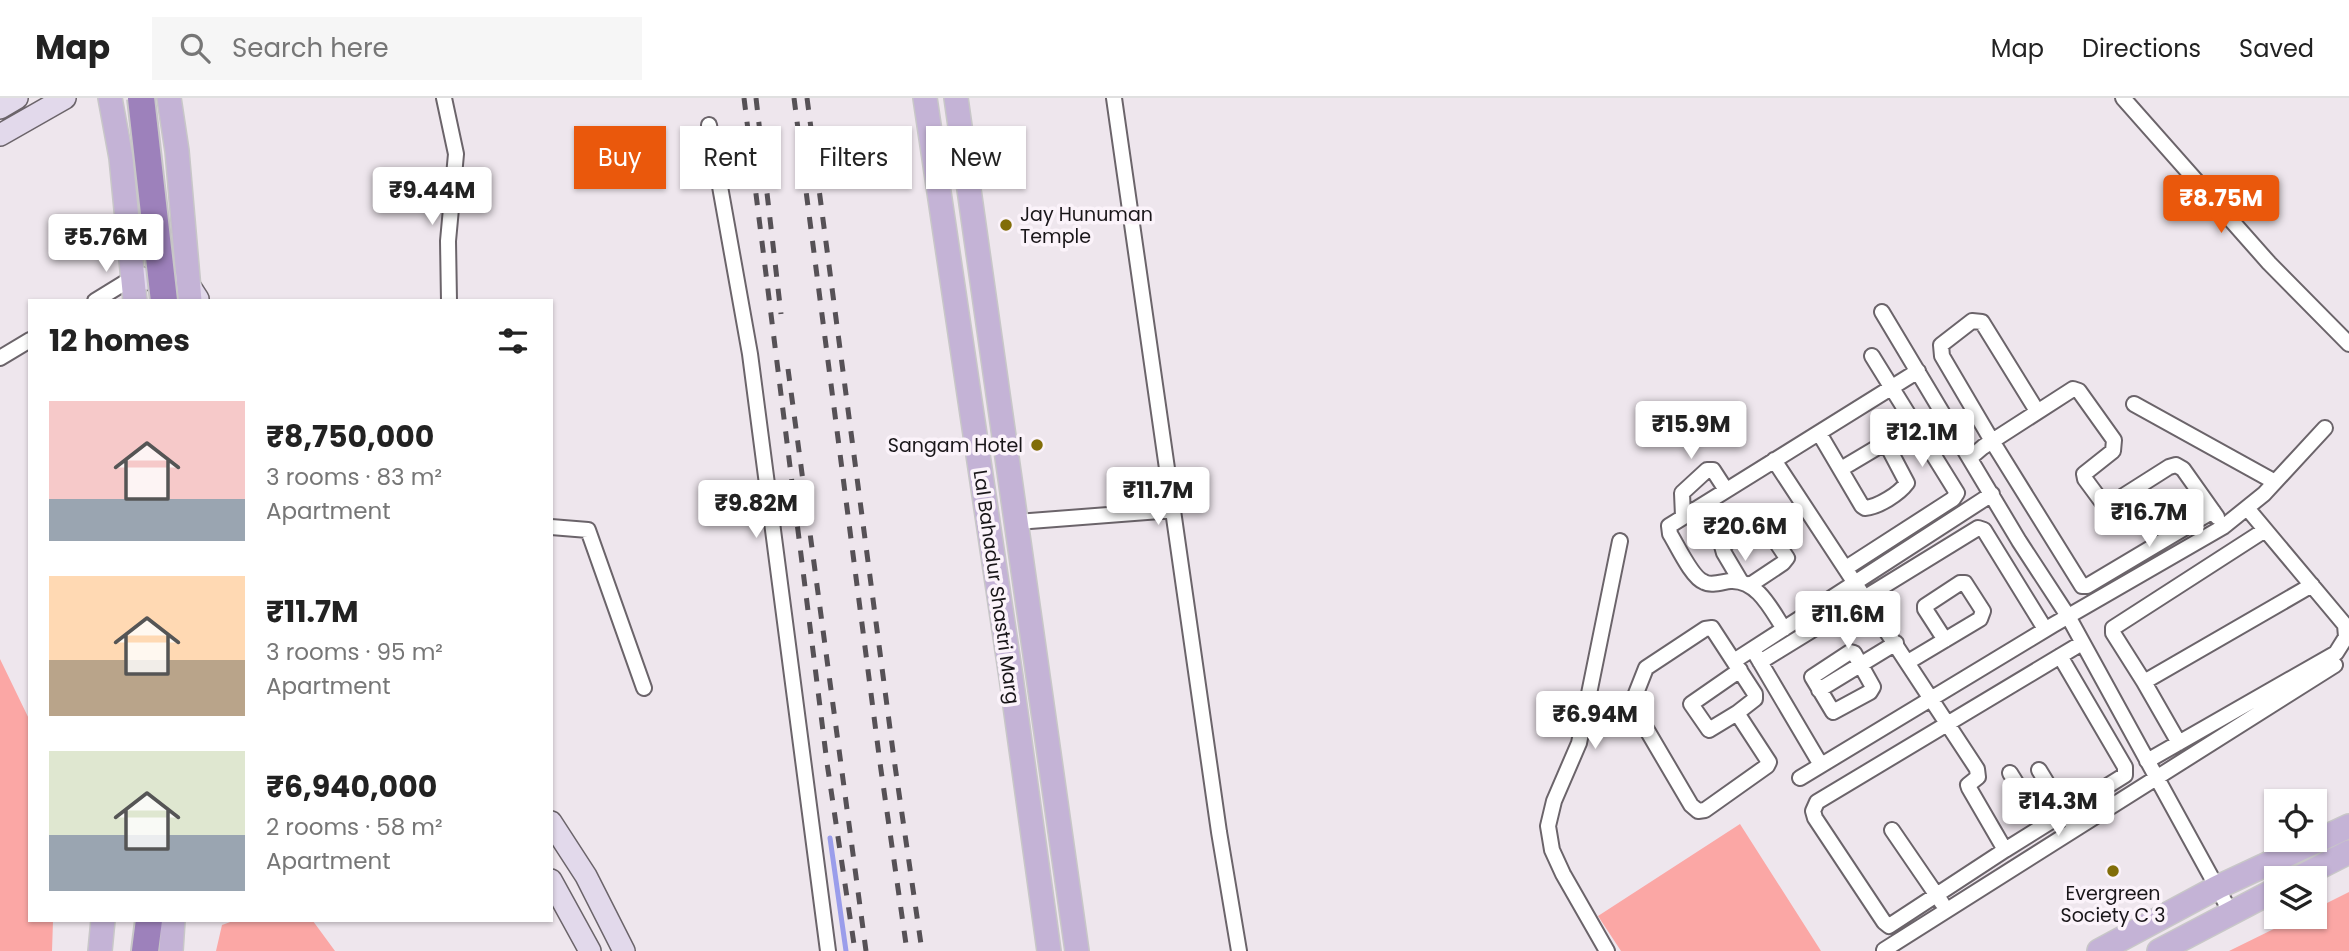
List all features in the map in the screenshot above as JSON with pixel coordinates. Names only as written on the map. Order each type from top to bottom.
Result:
[{"type":"highway","points":[[141,98],[164,299]]},
{"type":"highway","points":[[153,98],[168,197],[188,297]]},
{"type":"highway","points":[[136,951],[139,922]]},
{"type":"highway","points":[[145,951],[149,922]]},
{"type":"main road","points":[[0,108],[17,98]]},
{"type":"main road","points":[[0,135],[65,98]]},
{"type":"main road","points":[[110,98],[121,158],[135,277],[135,299]]},
{"type":"main road","points":[[135,277],[188,297],[177,152],[169,98]]},
{"type":"main road","name":"Lal Bahadur Shastri Marg","points":[[925,98],[1049,951]]},
{"type":"main road","name":"Lal Bahadur Shastri Marg","points":[[956,98],[1077,951]]},
{"type":"main road","points":[[1001,611],[1028,608]]},
{"type":"main road","points":[[553,825],[586,876],[624,951]]},
{"type":"main road","points":[[2099,951],[2218,887],[2349,826]]},
{"type":"main road","points":[[2322,866],[2349,852]]},
{"type":"main road","points":[[553,865],[571,853]]},
{"type":"main road","points":[[553,884],[590,951]]},
{"type":"main road","points":[[2159,951],[2264,896]]},
{"type":"main road","points":[[100,951],[103,922]]},
{"type":"main road","points":[[171,951],[173,922]]},
{"type":"street","points":[[444,98],[456,154],[448,241],[449,299]]},
{"type":"street","points":[[1114,98],[1219,832],[1239,951]]},
{"type":"street","points":[[2123,98],[2269,263],[2349,344]]},
{"type":"street","points":[[709,124],[750,354],[828,951]]},
{"type":"street","points":[[98,299],[135,277]]},
{"type":"street","points":[[1882,312],[2068,616],[2231,913]]},
{"type":"street","points":[[2037,411],[1982,322],[1972,321],[1943,343],[1940,352],[1992,442],[2082,586],[2087,586],[2213,511]]},
{"type":"street","points":[[0,358],[28,341]]},
{"type":"street","points":[[1846,568],[1953,499],[1957,493],[1872,356]]},
{"type":"street","points":[[1784,628],[1760,594],[1745,582],[1722,546],[1762,521],[1787,558],[1783,563],[1745,582],[1710,584],[1696,577],[1670,534],[1670,526],[1918,371]]},
{"type":"street","points":[[1970,458],[2073,389],[2079,391],[2115,445],[2113,451],[2084,474],[2102,502],[2117,500],[2176,465],[2183,469],[2223,527]]},
{"type":"street","points":[[2134,404],[2275,482]]},
{"type":"street","points":[[1800,778],[2045,629],[2223,527],[2275,482],[2325,428]]},
{"type":"street","points":[[1819,433],[1862,506],[1868,509],[1907,484],[1888,447],[1883,444],[1841,469]]},
{"type":"street","points":[[1774,460],[1932,698],[1978,773],[1968,785],[1969,788],[2005,850]]},
{"type":"street","points":[[1683,516],[1682,494],[1707,470],[1713,470],[1726,490]]},
{"type":"street","points":[[1756,655],[1784,628],[1992,494]]},
{"type":"street","points":[[2147,761],[2336,653],[2346,637],[2345,625],[2247,508]]},
{"type":"street","points":[[1017,522],[1173,510]]},
{"type":"street","points":[[1935,511],[1955,541]]},
{"type":"street","points":[[553,527],[588,530],[643,688]]},
{"type":"street","points":[[1737,713],[1768,759],[1768,765],[1704,810],[1698,811],[1691,805],[1634,708],[1633,701],[1646,668],[1705,629],[1715,630],[1737,666],[1756,697],[1737,713],[1709,730],[1691,704],[1737,666],[1836,614],[1978,527],[1984,530],[2045,629]]},
{"type":"street","points":[[2179,743],[2113,633],[2113,628],[2266,530]]},
{"type":"street","points":[[1607,951],[1552,850],[1548,826],[1554,801],[1579,743],[1620,541]]},
{"type":"street","points":[[1872,551],[1891,581]]},
{"type":"street","points":[[2144,682],[2312,585]]},
{"type":"street","points":[[1827,601],[1836,614]]},
{"type":"street","points":[[1908,662],[1945,640]]},
{"type":"street","points":[[1861,664],[1872,684],[1870,692],[1833,712],[1819,690],[1861,664],[1896,643]]},
{"type":"street","points":[[2060,656],[2126,771],[2121,780],[2005,850],[1892,925],[1886,925],[1815,818],[1813,811],[1818,802],[1948,723],[2060,656],[2082,643]]},
{"type":"street","points":[[1756,655],[1821,765]]},
{"type":"street","points":[[1884,950],[2335,665]]},
{"type":"street","points":[[2039,770],[2074,828]]},
{"type":"street","points":[[2010,773],[2043,826]]},
{"type":"street","points":[[1892,830],[1947,910]]},
{"type":"shaded area","points":[[0,659],[28,717],[28,922],[53,922],[52,951],[0,951]]},
{"type":"shaded area","points":[[1740,824],[1821,951],[1621,951],[1598,916]]},
{"type":"shaded area","points":[[2349,892],[2349,951],[2229,951],[2274,929],[2327,929],[2327,903]]},
{"type":"shaded area","points":[[230,922],[314,922],[335,951],[216,951],[222,925]]},
{"type":"waterway","points":[[830,838],[846,951]]},
{"type":"railway","points":[[744,98],[827,763],[855,951]]},
{"type":"railway","points":[[756,98],[781,314]]},
{"type":"railway","points":[[794,98],[907,951]]},
{"type":"railway","points":[[807,98],[922,951]]},
{"type":"railway","points":[[788,369],[866,951]]},
{"type":"place","name":"Jay Hunuman Temple","points":[[1006,225]]},
{"type":"place","name":"Sangam Hotel","points":[[1037,445]]},
{"type":"place","name":"Evergreen Society C 3","points":[[2113,871]]}]
